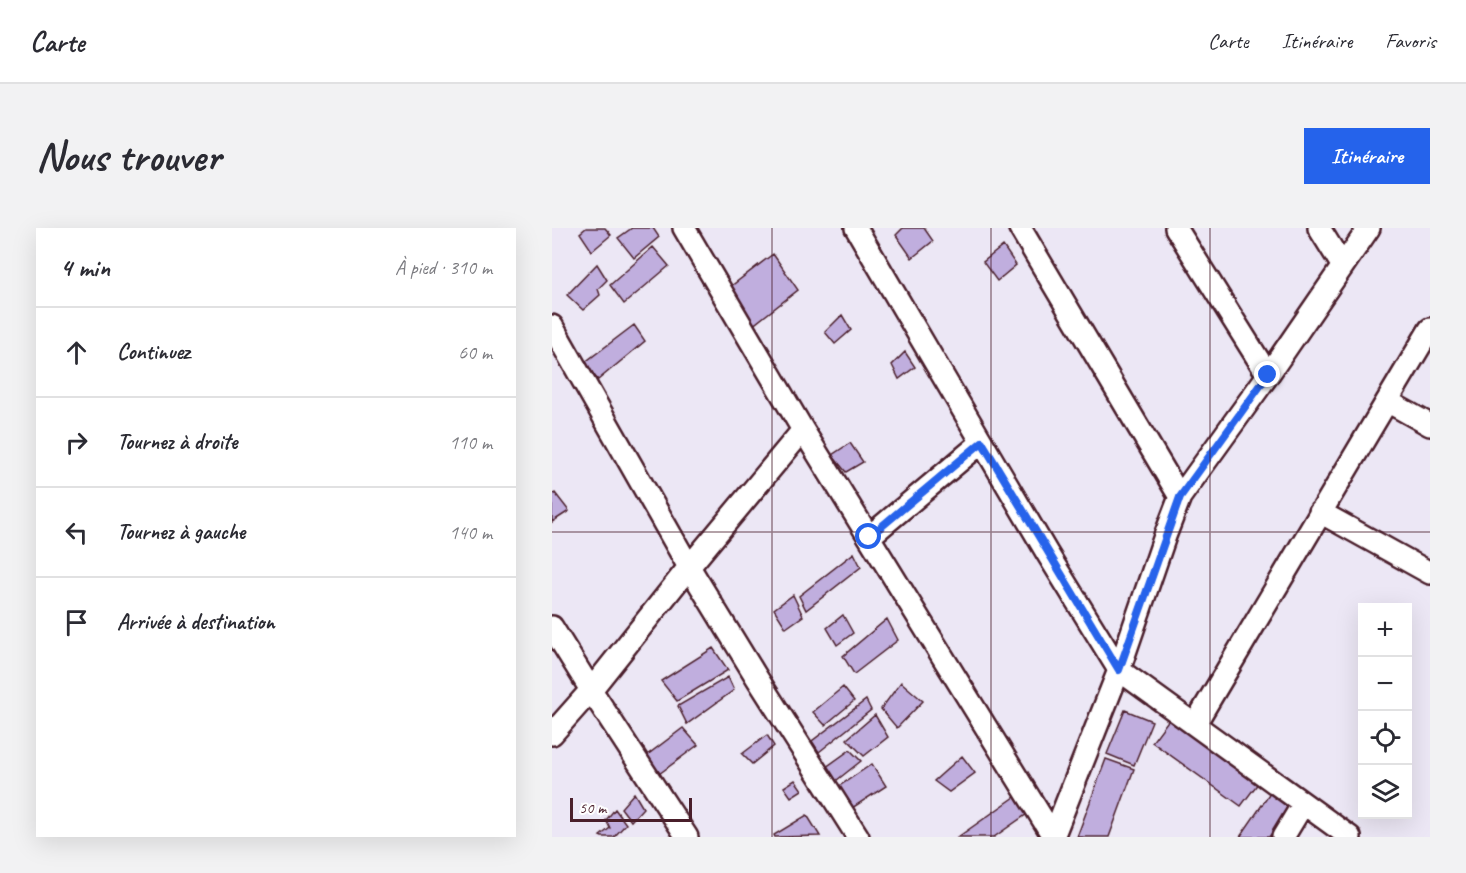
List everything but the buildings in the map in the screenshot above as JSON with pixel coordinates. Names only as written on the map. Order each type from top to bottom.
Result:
[{"type":"street","points":[[684,228],[803,430],[1053,836]]},
{"type":"street","points":[[856,228],[1119,670],[1350,837]]},
{"type":"street","points":[[1020,228],[1180,497]]},
{"type":"street","points":[[1176,228],[1268,375]]},
{"type":"street","points":[[1319,228],[1342,265]]},
{"type":"street","points":[[1053,836],[1119,670],[1180,497],[1268,375],[1369,228]]},
{"type":"street","points":[[552,326],[689,567],[858,837]]},
{"type":"street","points":[[1195,724],[1430,329]]},
{"type":"street","points":[[1388,401],[1430,425]]},
{"type":"street","points":[[552,734],[591,690],[803,430]]},
{"type":"street","points":[[869,537],[982,442]]},
{"type":"street","points":[[1320,512],[1429,570]]},
{"type":"street","points":[[552,627],[687,837]]},
{"type":"street","points":[[1283,837],[1303,804]]},
{"type":"route","points":[[869,537],[982,442],[1119,670],[1180,497],[1268,375]]}]
